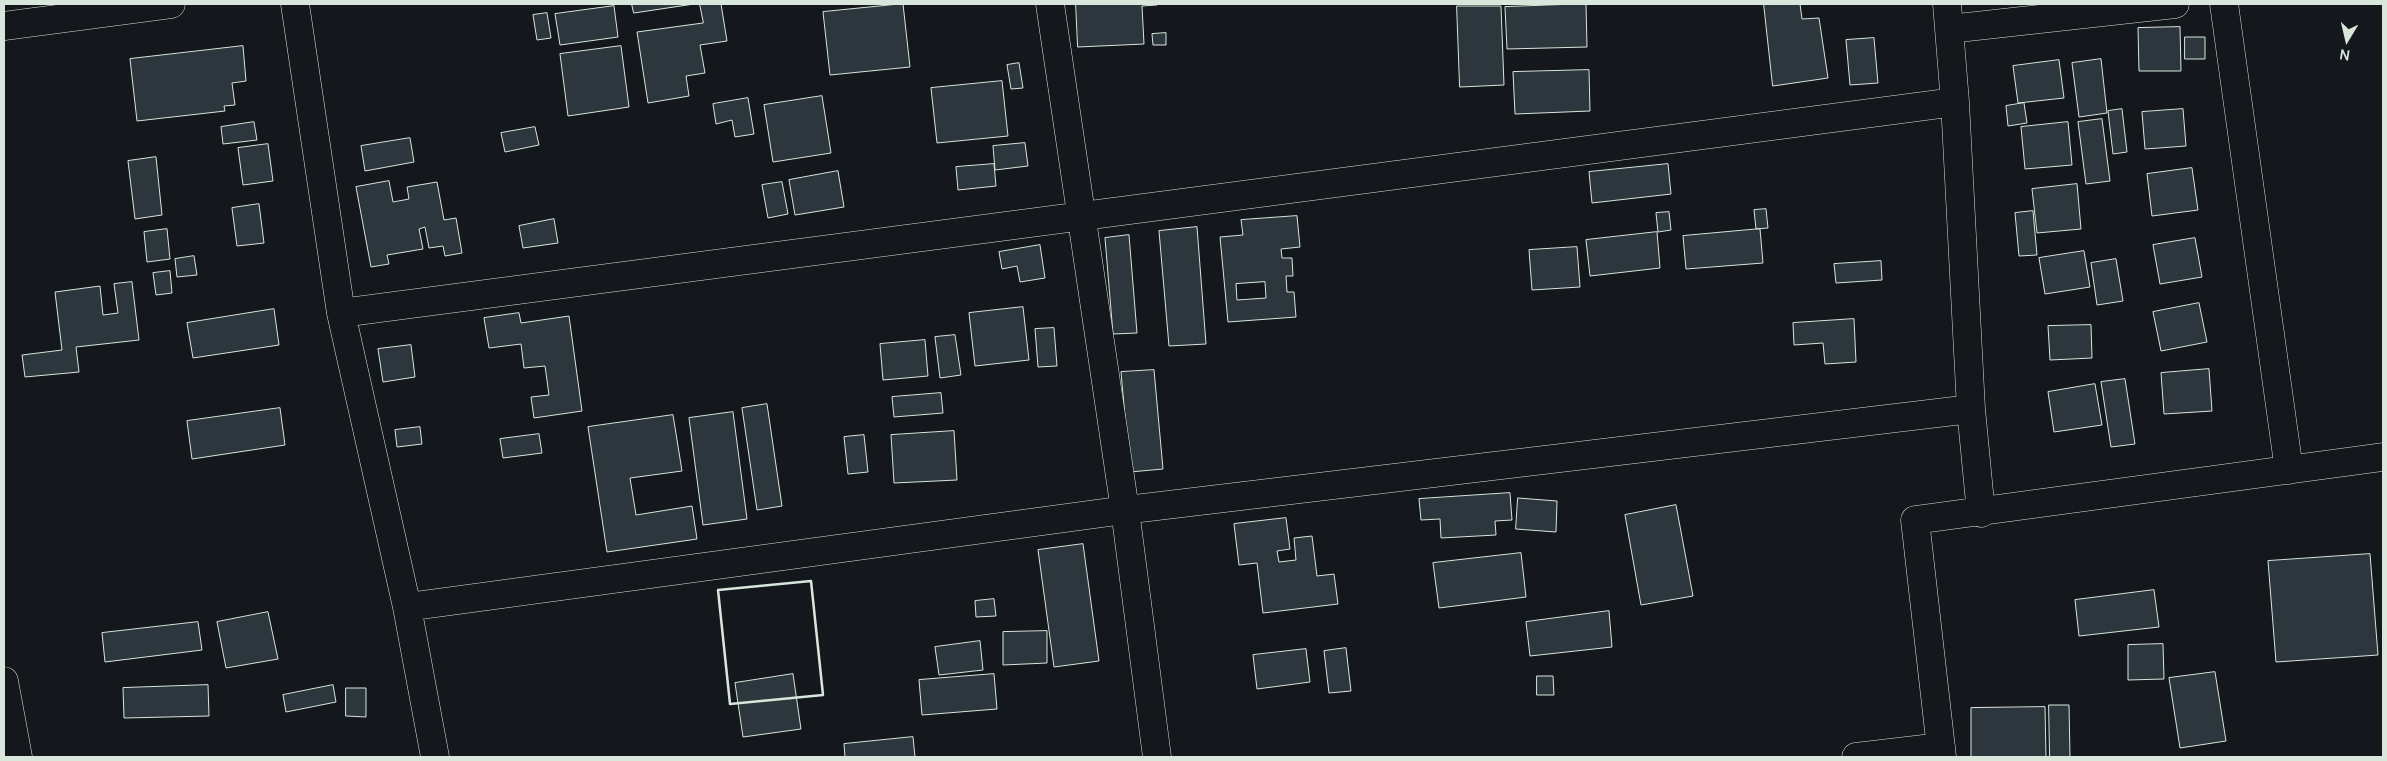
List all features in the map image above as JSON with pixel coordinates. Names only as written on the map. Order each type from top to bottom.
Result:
[{"type":"street","points":[[4,26],[171,4]]},
{"type":"street","points":[[295,4],[341,313],[407,607],[435,757]]},
{"type":"street","points":[[1050,4],[1125,510],[1157,757]]},
{"type":"street","points":[[1981,513],[1971,409],[1955,102],[1948,16],[2175,4]]},
{"type":"street","points":[[2224,4],[2289,470]]},
{"type":"street","points":[[341,313],[1955,102]]},
{"type":"street","points":[[407,607],[1125,510],[1971,409]]},
{"type":"street","points":[[1856,757],[1942,752],[1915,520],[1981,513],[2383,457]]},
{"type":"street","points":[[4,681],[18,757]]},
{"type":"building","points":[[632,4],[694,4],[634,13]]},
{"type":"building","points":[[700,4],[721,4],[727,41],[700,45],[705,73],[686,76],[689,96],[648,103],[637,32],[703,23]]},
{"type":"building","points":[[903,4],[910,67],[830,75],[823,12]]},
{"type":"building","points":[[1076,4],[1157,5],[1142,6],[1144,44],[1078,47]]},
{"type":"building","points":[[1586,4],[1587,47],[1507,49],[1505,7]]},
{"type":"building","points":[[1764,4],[1800,4],[1802,19],[1819,18],[1828,78],[1773,86]]},
{"type":"building","points":[[614,6],[618,37],[560,45],[555,14]]},
{"type":"building","points":[[1457,6],[1501,6],[1504,85],[1460,87]]},
{"type":"building","points":[[547,13],[551,38],[537,40],[533,15]]},
{"type":"building","points":[[2180,27],[2181,71],[2139,71],[2138,28]]},
{"type":"building","points":[[1166,33],[1166,45],[1153,45],[1152,34]]},
{"type":"building","points":[[2185,37],[2205,37],[2205,59],[2185,59]]},
{"type":"building","points":[[1874,38],[1878,83],[1850,85],[1846,40]]},
{"type":"building","points":[[243,46],[246,81],[232,83],[235,105],[224,106],[225,111],[137,121],[130,59]]},
{"type":"building","points":[[621,46],[629,107],[568,116],[560,54]]},
{"type":"building","points":[[2101,59],[2107,113],[2079,117],[2072,63]]},
{"type":"building","points":[[2059,60],[2064,98],[2018,103],[2013,66]]},
{"type":"building","points":[[1019,63],[1023,88],[1011,89],[1007,65]]},
{"type":"building","points":[[1589,70],[1590,111],[1515,114],[1513,72]]},
{"type":"building","points":[[1002,81],[1008,136],[937,143],[931,88]]},
{"type":"building","points":[[822,96],[831,153],[773,162],[764,105]]},
{"type":"building","points":[[748,98],[754,134],[735,137],[732,120],[716,124],[713,104]]},
{"type":"building","points":[[2024,103],[2027,123],[2008,126],[2006,106]]},
{"type":"building","points":[[2122,109],[2127,152],[2113,154],[2108,111]]},
{"type":"building","points":[[2183,109],[2186,146],[2145,149],[2142,112]]},
{"type":"building","points":[[2102,119],[2110,181],[2086,184],[2078,122]]},
{"type":"building","points":[[254,122],[257,140],[223,144],[221,127]]},
{"type":"building","points":[[2068,122],[2072,165],[2025,169],[2021,127]]},
{"type":"building","points":[[535,127],[539,145],[505,152],[501,133]]},
{"type":"building","points":[[410,138],[414,162],[365,171],[361,146]]},
{"type":"building","points":[[1025,143],[1028,166],[995,170],[993,146]]},
{"type":"building","points":[[268,144],[273,181],[243,185],[238,148]]},
{"type":"building","points":[[156,157],[162,215],[135,219],[128,161]]},
{"type":"building","points":[[994,164],[996,186],[958,190],[956,167]]},
{"type":"building","points":[[1668,164],[1671,194],[1592,203],[1589,172]]},
{"type":"building","points":[[2192,168],[2198,210],[2152,216],[2147,174]]},
{"type":"building","points":[[838,171],[844,207],[795,215],[789,180]]},
{"type":"building","points":[[389,181],[393,202],[409,199],[407,187],[437,182],[444,220],[456,218],[462,253],[445,256],[443,246],[429,248],[425,227],[419,229],[423,249],[387,255],[389,264],[371,267],[356,187]]},
{"type":"building","points":[[782,182],[788,214],[768,218],[762,185]]},
{"type":"building","points":[[2077,184],[2081,229],[2037,233],[2032,189]]},
{"type":"building","points":[[259,204],[264,243],[237,246],[232,208]]},
{"type":"building","points":[[1766,209],[1768,228],[1756,229],[1754,210]]},
{"type":"building","points":[[2033,211],[2037,255],[2019,256],[2015,213]]},
{"type":"building","points":[[1669,212],[1671,230],[1658,232],[1656,213]]},
{"type":"building","points":[[1297,216],[1300,247],[1281,249],[1282,258],[1292,258],[1293,276],[1286,276],[1287,292],[1294,292],[1296,317],[1228,322],[1220,237],[1243,235],[1241,220]],"holes":[[[1265,282],[1266,298],[1237,300],[1236,284]]]},
{"type":"building","points":[[554,219],[558,243],[523,248],[519,226]]},
{"type":"building","points":[[1197,227],[1206,344],[1169,346],[1159,231]]},
{"type":"building","points":[[167,229],[170,259],[147,262],[144,232]]},
{"type":"building","points":[[1760,229],[1763,263],[1686,269],[1683,236]]},
{"type":"building","points":[[1657,232],[1660,268],[1590,276],[1586,240]]},
{"type":"building","points":[[1129,235],[1137,333],[1113,334],[1105,238]]},
{"type":"building","points":[[2195,238],[2202,277],[2160,284],[2153,245]]},
{"type":"building","points":[[1040,245],[1045,278],[1020,282],[1017,266],[1002,269],[999,252]]},
{"type":"building","points":[[1577,247],[1580,287],[1532,290],[1529,250]]},
{"type":"building","points":[[2084,251],[2090,287],[2045,294],[2039,258]]},
{"type":"building","points":[[194,256],[197,275],[177,277],[175,259]]},
{"type":"building","points":[[2116,259],[2123,301],[2097,305],[2091,263]]},
{"type":"building","points":[[1881,261],[1882,280],[1836,283],[1834,264]]},
{"type":"building","points":[[170,271],[172,293],[156,295],[153,273]]},
{"type":"building","points":[[132,282],[139,340],[76,347],[79,372],[25,377],[22,355],[62,350],[55,292],[100,286],[103,315],[118,313],[114,284]]},
{"type":"building","points":[[2199,303],[2207,342],[2161,351],[2153,312]]},
{"type":"building","points":[[1023,307],[1029,360],[975,366],[969,313]]},
{"type":"building","points":[[274,309],[279,345],[193,358],[187,323]]},
{"type":"building","points":[[519,313],[521,323],[569,316],[582,411],[534,418],[531,397],[549,395],[545,366],[524,368],[521,344],[489,348],[484,318]]},
{"type":"building","points":[[1854,319],[1856,362],[1825,364],[1823,343],[1794,345],[1793,323]]},
{"type":"building","points":[[2091,325],[2092,358],[2050,360],[2048,326]]},
{"type":"building","points":[[1054,328],[1057,366],[1038,367],[1035,329]]},
{"type":"building","points":[[955,335],[961,375],[940,378],[935,337]]},
{"type":"building","points":[[925,340],[928,376],[883,380],[880,344]]},
{"type":"building","points":[[411,345],[415,377],[383,382],[378,349]]},
{"type":"building","points":[[2209,369],[2212,411],[2164,414],[2161,373]]},
{"type":"building","points":[[1154,370],[1163,469],[1130,472],[1121,372]]},
{"type":"building","points":[[2125,379],[2135,444],[2111,447],[2101,382]]},
{"type":"building","points":[[2095,384],[2102,425],[2054,432],[2048,392]]},
{"type":"building","points":[[941,393],[943,413],[894,417],[892,397]]},
{"type":"building","points":[[767,404],[782,506],[757,510],[742,408]]},
{"type":"building","points":[[280,408],[285,445],[192,459],[187,421]]},
{"type":"building","points":[[733,412],[747,519],[703,525],[689,418]]},
{"type":"building","points":[[673,415],[682,471],[630,478],[636,515],[692,506],[697,539],[607,552],[588,427]]},
{"type":"building","points":[[420,427],[422,444],[397,447],[395,430]]},
{"type":"building","points":[[954,431],[957,480],[894,483],[891,435]]},
{"type":"building","points":[[539,434],[542,453],[503,458],[500,439]]},
{"type":"building","points":[[864,435],[868,472],[848,474],[844,437]]},
{"type":"building","points":[[1510,493],[1512,520],[1495,521],[1496,535],[1441,538],[1440,519],[1421,520],[1419,499]]},
{"type":"building","points":[[1518,498],[1557,501],[1556,532],[1516,529]]},
{"type":"building","points":[[1676,505],[1693,596],[1641,605],[1625,515]]},
{"type":"building","points":[[1286,518],[1290,549],[1277,551],[1279,562],[1296,560],[1294,538],[1312,536],[1317,576],[1334,574],[1338,604],[1263,613],[1257,563],[1239,565],[1234,524]]},
{"type":"building","points":[[1083,544],[1099,661],[1054,667],[1038,550]]},
{"type":"building","points":[[1521,553],[1526,597],[1439,608],[1433,563]]},
{"type":"building","points":[[2370,554],[2378,655],[2276,662],[2268,561]]},
{"type":"building","points":[[2154,590],[2159,627],[2079,636],[2075,600]]},
{"type":"building","points":[[994,599],[996,616],[976,617],[975,601]]},
{"type":"building","points":[[1609,611],[1612,647],[1530,656],[1526,622]]},
{"type":"building","points":[[268,612],[278,659],[226,668],[217,622]]},
{"type":"building","points":[[198,622],[202,650],[105,662],[102,633]]},
{"type":"building","points":[[1047,631],[1047,663],[1003,665],[1003,632]]},
{"type":"building","points":[[980,641],[983,670],[939,675],[935,647]]},
{"type":"building","points":[[2163,644],[2164,679],[2128,680],[2128,645]]},
{"type":"building","points":[[1346,648],[1351,691],[1329,693],[1324,651]]},
{"type":"building","points":[[1306,649],[1310,682],[1257,689],[1253,655]]},
{"type":"building","points":[[2215,672],[2226,741],[2180,748],[2169,678]]},
{"type":"building","points":[[793,674],[801,729],[743,737],[735,683]]},
{"type":"building","points":[[994,674],[997,709],[922,715],[919,680]]},
{"type":"building","points":[[1537,676],[1553,676],[1554,695],[1537,695]]},
{"type":"building","points":[[208,685],[209,716],[124,718],[123,688]]},
{"type":"building","points":[[333,685],[336,702],[286,712],[283,695]]},
{"type":"building","points":[[346,688],[366,688],[366,717],[346,716]]},
{"type":"building","points":[[2049,705],[2069,705],[2070,757],[2050,757]]},
{"type":"building","points":[[2045,707],[2046,757],[1971,757],[1971,708]]},
{"type":"building","points":[[913,737],[915,757],[845,757],[844,744]]},
{"type":"wall","points":[[811,581],[823,695],[730,704],[718,590],[811,581]]}]
